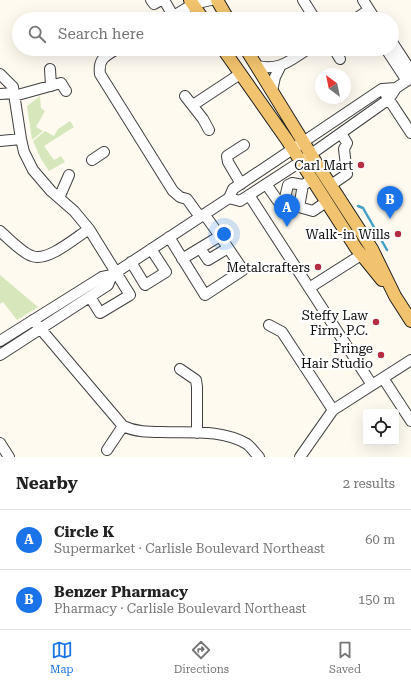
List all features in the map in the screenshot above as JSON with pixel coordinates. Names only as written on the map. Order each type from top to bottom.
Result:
[{"type":"main road","points":[[217,0],[224,12]]},
{"type":"main road","points":[[191,2],[198,12]]},
{"type":"main road","points":[[228,56],[293,150],[300,162],[307,182],[326,202],[361,255],[395,296]]},
{"type":"main road","points":[[251,56],[304,143],[372,248],[395,296],[411,321]]},
{"type":"street","points":[[151,0],[154,4],[162,0],[169,12]]},
{"type":"street","points":[[179,12],[191,2],[210,0]]},
{"type":"street","points":[[303,0],[311,12]]},
{"type":"street","points":[[363,0],[369,10],[366,12]]},
{"type":"street","points":[[105,56],[99,67],[100,74],[173,191],[180,197],[187,199],[220,236],[243,270],[205,295],[169,237]]},
{"type":"street","points":[[257,66],[269,68],[280,67],[297,56]]},
{"type":"street","points":[[392,56],[410,77]]},
{"type":"street","points":[[399,56],[410,77]]},
{"type":"street","points":[[272,91],[275,77],[280,67]]},
{"type":"street","points":[[50,69],[51,86]]},
{"type":"street","points":[[0,74],[13,87],[24,152],[33,170],[51,191],[74,211],[89,229],[114,274],[130,295],[100,313],[90,297]]},
{"type":"street","points":[[193,105],[240,74]]},
{"type":"street","points":[[229,198],[240,201],[300,162],[389,100],[396,88],[410,77]]},
{"type":"street","points":[[0,94],[14,95],[61,83],[66,91]]},
{"type":"street","points":[[0,341],[102,277],[114,274],[202,216],[229,198],[233,190],[241,184],[382,89],[396,88]]},
{"type":"street","points":[[382,89],[411,133]]},
{"type":"street","points":[[185,96],[210,130]]},
{"type":"street","points":[[331,185],[347,174],[344,150],[347,143],[341,133]]},
{"type":"street","points":[[0,141],[21,139]]},
{"type":"street","points":[[241,184],[226,156],[244,145]]},
{"type":"street","points":[[92,160],[104,152]]},
{"type":"street","points":[[59,198],[69,175]]},
{"type":"street","points":[[266,184],[278,201],[292,196],[307,182]]},
{"type":"street","points":[[307,182],[292,183],[288,186],[299,207],[313,211],[326,202]]},
{"type":"street","points":[[249,195],[372,385]]},
{"type":"street","points":[[292,196],[299,207]]},
{"type":"street","points":[[0,231],[30,256],[39,258],[48,255],[89,229]]},
{"type":"street","points":[[182,259],[220,236]]},
{"type":"street","points":[[200,248],[208,260],[228,248]]},
{"type":"street","points":[[131,262],[144,285],[166,272],[151,249]]},
{"type":"street","points":[[309,288],[361,255]]},
{"type":"street","points":[[0,355],[108,285],[114,274]]},
{"type":"street","points":[[33,320],[123,426],[131,430],[143,432],[197,433],[230,436],[248,444],[260,457]]},
{"type":"street","points":[[269,325],[282,332],[333,410]]},
{"type":"street","points":[[300,457],[333,410],[411,360]]},
{"type":"street","points":[[180,369],[196,380],[198,387],[197,433]]},
{"type":"street","points":[[383,378],[411,421]]},
{"type":"street","points":[[107,450],[123,426]]},
{"type":"street","points":[[0,443],[9,457]]},
{"type":"green space","points":[[40,96],[41,108],[45,111],[36,127],[43,131],[32,140],[27,106]]},
{"type":"green space","points":[[70,121],[74,127],[44,146],[54,160],[61,156],[65,162],[49,171],[41,159],[33,141],[45,131],[54,136],[58,129]]},
{"type":"green space","points":[[0,275],[38,307],[17,320],[3,302],[0,304]]},
{"type":"waterway","points":[[358,206],[363,208],[387,250]]},
{"type":"tunnel","points":[[289,193],[298,195]]},
{"type":"place","name":"Carl Mart","points":[[361,165]]},
{"type":"place","name":"Benzer Pharmacy","points":[[390,219]]},
{"type":"place","name":"Circle K","points":[[287,227]]},
{"type":"place","name":"Walk-in Wills","points":[[398,234]]},
{"type":"place","name":"Metalcrafters","points":[[318,267]]},
{"type":"place","name":"Steffy Law Firm, P.C.","points":[[376,322]]},
{"type":"place","name":"Fringe Hair Studio","points":[[381,355]]}]
